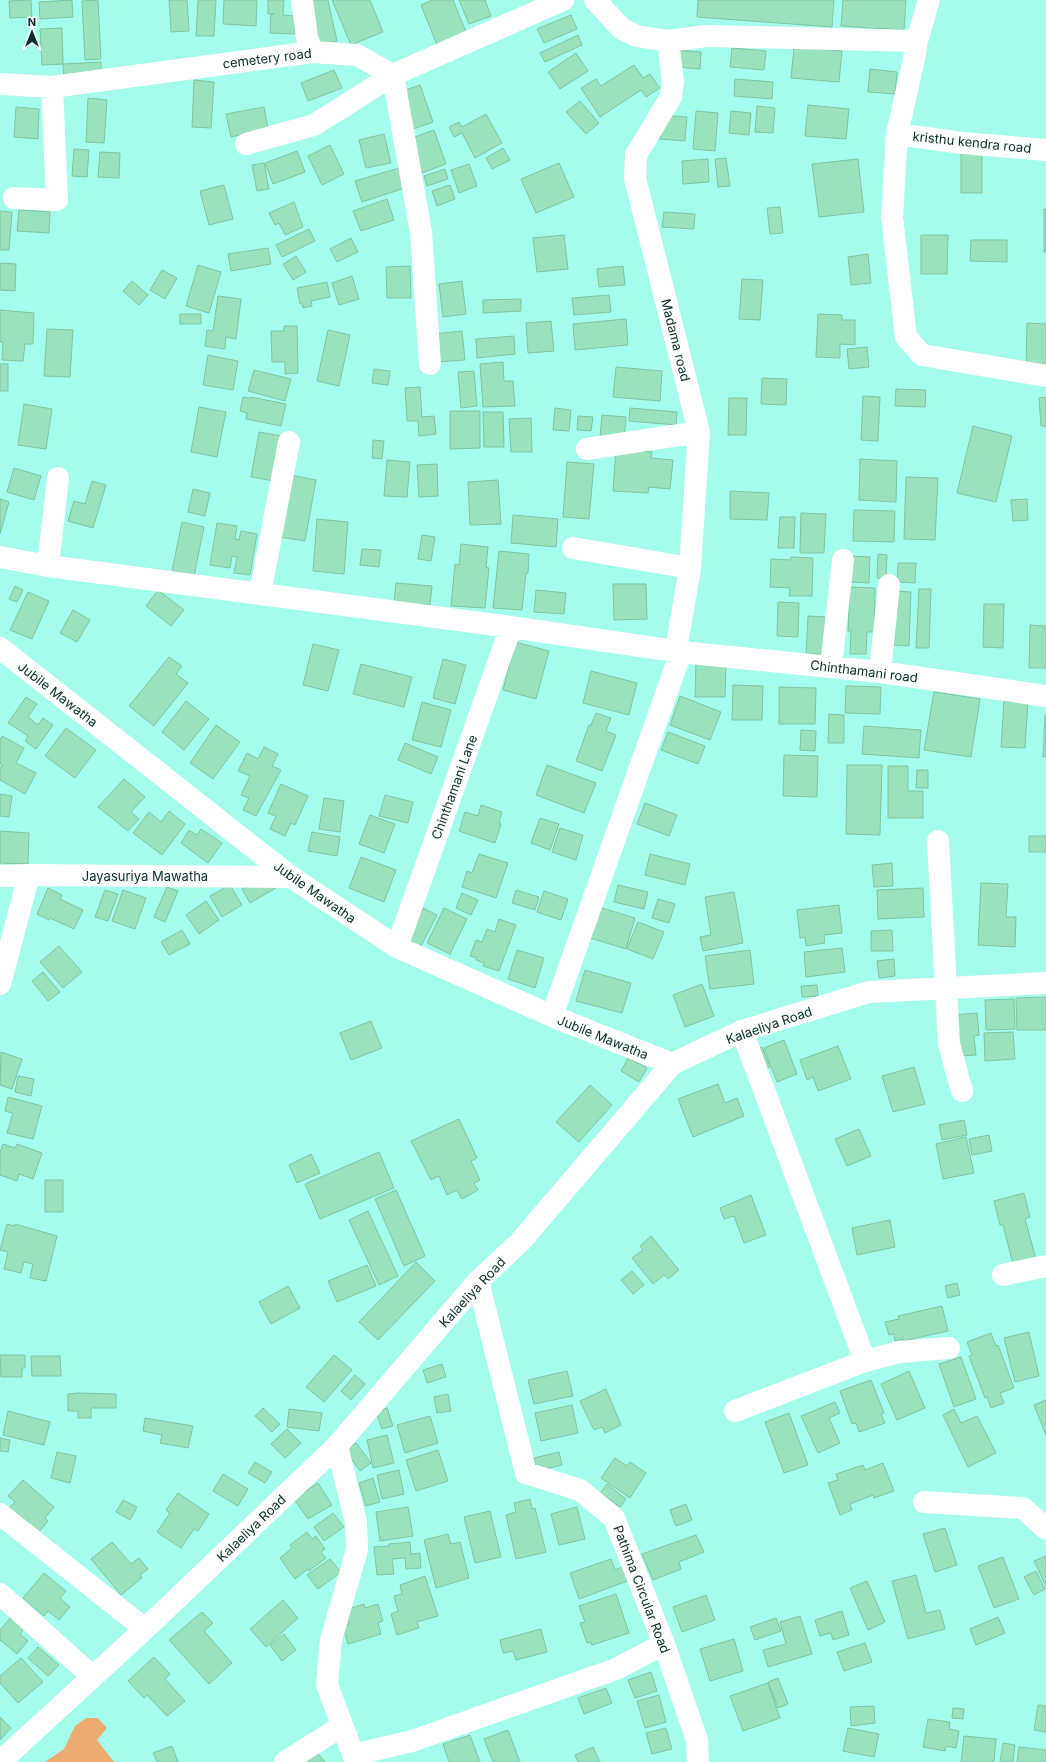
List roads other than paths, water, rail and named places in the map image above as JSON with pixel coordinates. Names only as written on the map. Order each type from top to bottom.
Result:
[{"type":"street","points":[[302,0],[307,37],[312,52]]},
{"type":"street","points":[[246,144],[314,125],[393,75],[563,0]]},
{"type":"street","points":[[595,0],[622,29],[637,36],[668,41],[706,36],[917,41]]},
{"type":"street","points":[[929,0],[917,41],[897,134],[892,217],[906,337],[922,356],[1046,376]]},
{"type":"street","name":"Madama road","points":[[552,1016],[678,651],[690,568],[699,432],[635,178],[636,155],[671,97],[673,82],[668,41]]},
{"type":"street","name":"cemetery road","points":[[0,84],[52,88],[312,52],[357,55],[393,75]]},
{"type":"street","points":[[393,75],[421,232],[430,364]]},
{"type":"street","points":[[14,198],[57,200],[52,88]]},
{"type":"street","name":"kristhu kendra road","points":[[897,134],[963,143],[1046,150]]},
{"type":"street","points":[[587,449],[699,432]]},
{"type":"street","points":[[260,594],[289,442]]},
{"type":"street","points":[[48,566],[58,478]]},
{"type":"street","points":[[573,548],[690,568]]},
{"type":"street","name":"Chinthamani road","points":[[0,557],[48,566],[511,627],[678,651],[831,666],[1046,696]]},
{"type":"street","points":[[831,666],[843,560]]},
{"type":"street","points":[[880,672],[889,585]]},
{"type":"street","name":"Chinthamani Lane","points":[[397,948],[511,627]]},
{"type":"street","name":"Jubile Mawatha","points":[[0,648],[291,877],[397,948],[552,1016],[672,1064]]},
{"type":"street","points":[[938,842],[950,1044],[962,1091]]},
{"type":"street","points":[[0,984],[29,875]]},
{"type":"street","name":"Jayasuriya Mawatha","points":[[0,876],[291,877]]},
{"type":"street","name":"Kalaeliya Road","points":[[0,1762],[145,1629],[338,1446],[478,1281],[520,1242],[672,1064],[742,1031],[869,992],[1046,983]]},
{"type":"street","points":[[742,1031],[865,1361]]},
{"type":"street","points":[[1003,1275],[1046,1266]]},
{"type":"street","name":"Pathima Circular Road","points":[[478,1281],[526,1474],[580,1490],[614,1518],[664,1644],[697,1740],[698,1762]]},
{"type":"street","points":[[736,1411],[865,1361],[899,1352],[950,1348]]},
{"type":"street","points":[[338,1446],[356,1522],[356,1550],[331,1640],[328,1685],[354,1758],[412,1741],[616,1669],[664,1644]]},
{"type":"street","points":[[924,1502],[1023,1508],[1046,1529]]},
{"type":"street","points":[[0,1514],[145,1629]]},
{"type":"street","points":[[0,1594],[92,1676]]},
{"type":"street","points":[[284,1762],[342,1726]]}]
